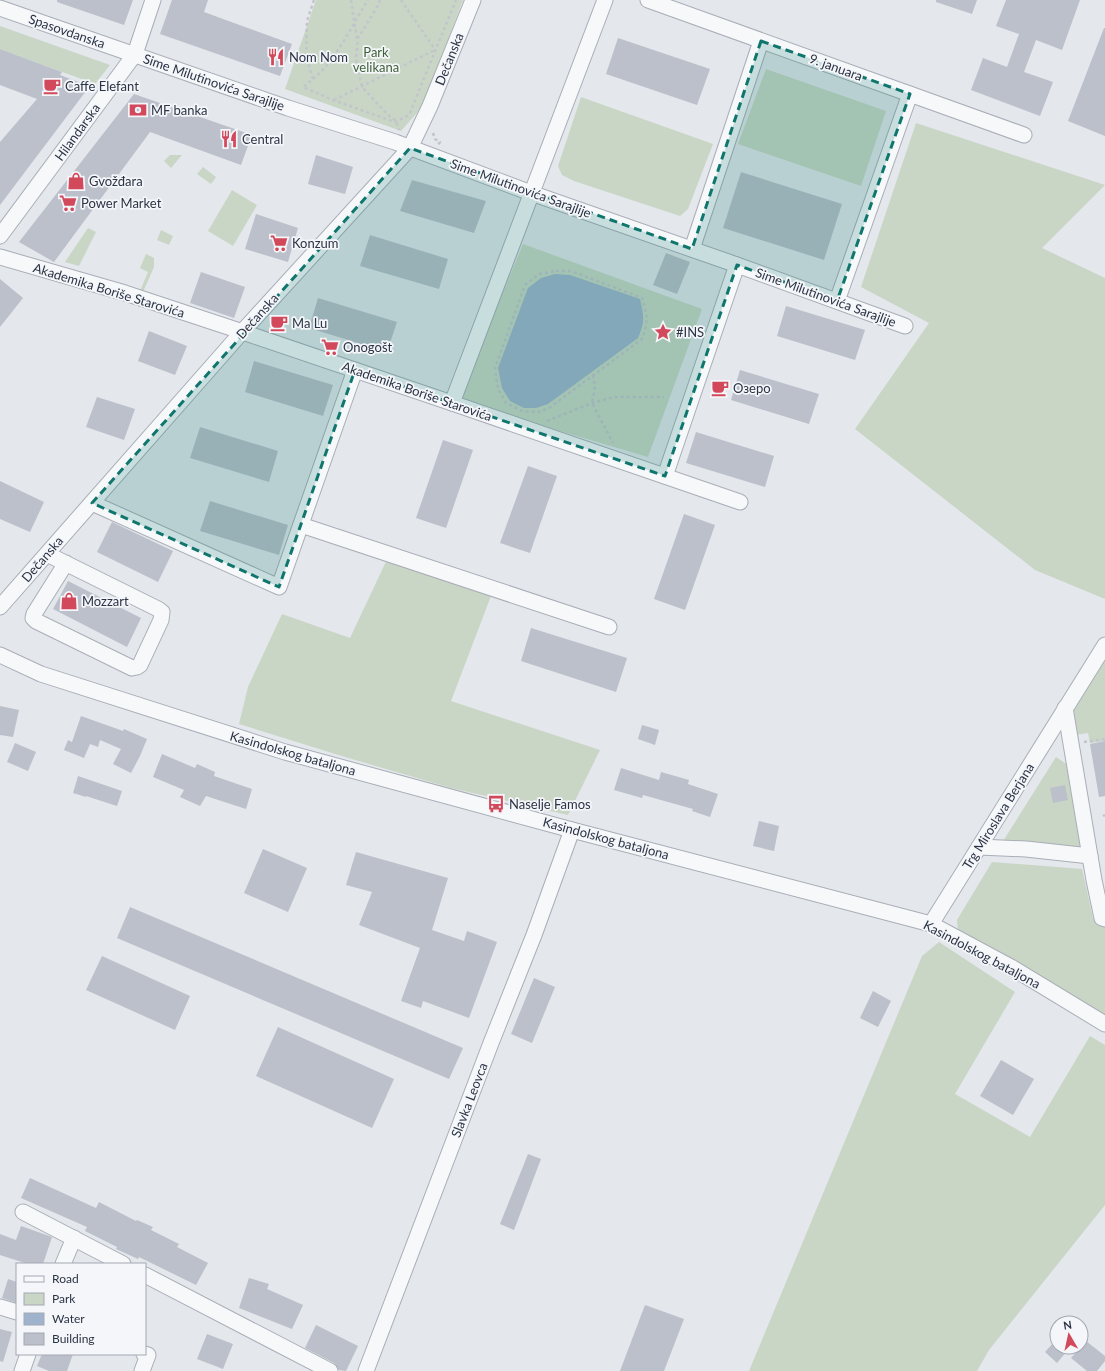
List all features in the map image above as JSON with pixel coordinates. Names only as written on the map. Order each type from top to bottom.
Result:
[{"type":"street","name":"Hilandarska","points":[[0,236],[134,54],[153,0]]},
{"type":"street","name":"Dečanska","points":[[0,607],[242,332],[410,148],[430,106],[473,0]]},
{"type":"street","points":[[452,403],[605,0]]},
{"type":"street","name":"9. januara","points":[[648,0],[1024,135]]},
{"type":"street","name":"Spasovdanska","points":[[0,8],[134,54]]},
{"type":"street","points":[[692,249],[761,41]]},
{"type":"street","name":"Sime Milutinovića Sarajlije","points":[[134,54],[288,108],[410,148],[905,326]]},
{"type":"street","points":[[837,301],[910,94]]},
{"type":"street","name":"Akademika Boriše Starovića","points":[[0,257],[125,293],[740,502]]},
{"type":"street","points":[[665,476],[737,265]]},
{"type":"street","points":[[92,503],[279,587],[355,370]]},
{"type":"street","points":[[301,525],[609,627]]},
{"type":"street","points":[[47,554],[66,563],[162,612],[161,620],[140,665],[132,668],[33,618],[34,614],[66,563]]},
{"type":"street","name":"Trg Miroslava Berjana","points":[[931,924],[1105,645]]},
{"type":"street","name":"Kasindolskog bataljona","points":[[0,655],[41,674],[285,752],[572,830],[931,924],[1011,967],[1105,1024]]},
{"type":"street","points":[[1065,708],[1090,856],[1102,918],[1105,919]]},
{"type":"street","name":"Slavka Leovca","points":[[366,1371],[534,935],[572,830]]},
{"type":"street","points":[[979,847],[1026,849],[1090,856]]},
{"type":"street","points":[[23,1212],[121,1263]]},
{"type":"street","points":[[63,1263],[74,1238]]},
{"type":"street","points":[[146,1276],[330,1371]]},
{"type":"street","points":[[0,1307],[16,1312]]},
{"type":"street","points":[[142,1371],[148,1355],[146,1354]]},
{"type":"street","points":[[22,1371],[28,1355]]},
{"type":"path","points":[[313,79],[306,56],[307,21],[314,0]]},
{"type":"path","points":[[351,0],[358,42]]},
{"type":"path","points":[[368,0],[354,20],[349,33],[321,72],[303,87],[333,100],[395,122],[409,115],[456,0]]},
{"type":"path","points":[[380,0],[358,38],[356,59],[362,86],[396,121],[400,136]]},
{"type":"path","points":[[401,0],[436,50]]},
{"type":"path","points":[[333,100],[436,50]]},
{"type":"path","points":[[556,270],[571,272],[642,298],[647,313],[647,326],[642,339],[593,375],[549,408],[538,412],[522,411],[506,403],[498,389],[495,368],[525,285],[539,274],[556,270]]},
{"type":"path","points":[[593,375],[595,387],[592,403],[613,443]]},
{"type":"path","points":[[547,421],[592,403],[614,397],[664,397]]},
{"type":"path","points":[[1071,744],[1105,739]]},
{"type":"highlighted area","points":[[761,41],[910,94],[837,301],[737,265],[665,476],[355,370],[279,587],[92,503],[410,148],[692,249]]},
{"type":"green space","name":"Park velikana","points":[[316,0],[463,0],[422,107],[401,131],[285,89]]},
{"type":"green space","points":[[0,26],[110,65],[95,84],[0,49]]},
{"type":"green space","points":[[766,69],[886,111],[861,186],[738,144]]},
{"type":"green space","points":[[581,97],[713,144],[688,209],[680,216],[574,181],[562,175],[558,166]]},
{"type":"green space","points":[[916,123],[1105,185],[1042,248],[1105,278],[1105,599],[1035,570],[855,429],[929,323],[861,287]]},
{"type":"green space","points":[[170,155],[182,155],[171,168],[164,161]]},
{"type":"green space","points":[[203,167],[216,177],[211,184],[197,174]]},
{"type":"green space","points":[[232,190],[257,205],[233,246],[208,231]]},
{"type":"green space","points":[[88,228],[96,232],[79,266],[65,262]]},
{"type":"green space","points":[[161,230],[173,236],[169,245],[157,240]]},
{"type":"green space","points":[[523,244],[702,309],[648,457],[458,401]]},
{"type":"green space","points":[[146,254],[154,258],[154,267],[143,292],[140,291],[148,272],[140,268]]},
{"type":"green space","points":[[391,551],[491,596],[451,701],[600,750],[568,815],[451,788],[239,724],[248,687],[282,614],[350,638]]},
{"type":"green space","points":[[1105,659],[1105,741],[1090,743],[1088,733],[1075,735],[1071,711]]},
{"type":"green space","points":[[1056,757],[1068,765],[1081,851],[1000,846]]},
{"type":"green space","points":[[992,862],[1082,869],[1093,918],[1105,927],[1105,1016],[958,932],[957,920]]},
{"type":"green space","points":[[939,942],[1015,992],[955,1094],[1030,1137],[1090,1036],[1105,1045],[1105,1205],[989,1350],[977,1371],[749,1371],[922,956]]},
{"type":"water","points":[[555,274],[570,275],[640,299],[643,323],[638,338],[548,404],[536,408],[524,408],[510,401],[502,388],[498,368],[528,288],[541,278]]},
{"type":"building","points":[[57,0],[133,0],[124,25],[57,2]]},
{"type":"building","points":[[172,0],[208,0],[204,12],[292,44],[280,76],[160,34]]},
{"type":"building","points":[[936,0],[977,0],[972,14],[936,2]]},
{"type":"building","points":[[1006,0],[1080,0],[1062,50],[1036,40],[1024,72],[1053,82],[1040,116],[971,90],[983,58],[1007,67],[1019,34],[996,26]]},
{"type":"building","points":[[1105,28],[1105,136],[1068,121]]},
{"type":"building","points":[[618,38],[710,69],[697,105],[606,74]]},
{"type":"building","points":[[0,49],[62,72],[60,75],[84,84],[86,91],[0,205],[0,142],[37,99],[0,85]]},
{"type":"building","points":[[134,94],[252,135],[241,165],[150,132],[54,262],[19,242]]},
{"type":"building","points":[[316,155],[353,167],[345,194],[308,184]]},
{"type":"building","points":[[741,172],[842,204],[824,260],[723,228]]},
{"type":"building","points":[[412,180],[486,201],[474,233],[400,211]]},
{"type":"building","points":[[256,214],[298,228],[288,262],[245,249]]},
{"type":"building","points":[[370,235],[448,259],[439,289],[360,266]]},
{"type":"building","points":[[666,253],[690,262],[677,294],[653,285]]},
{"type":"building","points":[[201,272],[245,287],[234,318],[190,303]]},
{"type":"building","points":[[0,279],[23,298],[0,327]]},
{"type":"building","points":[[318,298],[397,322],[387,352],[309,328]]},
{"type":"building","points":[[786,306],[865,330],[855,360],[777,336]]},
{"type":"building","points":[[149,331],[187,346],[175,375],[138,361]]},
{"type":"building","points":[[254,361],[333,385],[323,416],[245,392]]},
{"type":"building","points":[[740,370],[819,394],[809,424],[731,400]]},
{"type":"building","points":[[97,397],[135,409],[124,440],[86,427]]},
{"type":"building","points":[[200,427],[278,451],[269,482],[190,458]]},
{"type":"building","points":[[696,432],[774,456],[765,487],[686,463]]},
{"type":"building","points":[[443,440],[473,450],[446,528],[416,518]]},
{"type":"building","points":[[528,466],[557,476],[530,553],[500,543]]},
{"type":"building","points":[[0,481],[44,502],[30,532],[0,519]]},
{"type":"building","points":[[210,501],[288,525],[279,555],[200,531]]},
{"type":"building","points":[[684,514],[715,525],[685,610],[654,599]]},
{"type":"building","points":[[112,522],[173,551],[158,582],[97,552]]},
{"type":"building","points":[[68,581],[141,618],[127,647],[53,609]]},
{"type":"building","points":[[531,628],[627,658],[616,692],[521,661]]},
{"type":"building","points":[[0,706],[19,710],[13,737],[0,735]]},
{"type":"building","points":[[81,716],[123,731],[124,729],[147,739],[131,773],[113,764],[121,749],[100,740],[98,747],[90,744],[84,758],[64,750],[68,740],[72,742]]},
{"type":"building","points":[[642,725],[659,730],[655,745],[638,739]]},
{"type":"building","points":[[1105,741],[1105,796],[1099,797],[1090,744]]},
{"type":"building","points":[[15,743],[36,752],[28,771],[7,762]]},
{"type":"building","points":[[162,754],[195,768],[197,764],[215,772],[214,776],[252,789],[246,809],[206,796],[200,806],[180,797],[184,790],[153,777]]},
{"type":"building","points":[[621,768],[659,780],[661,772],[689,780],[688,784],[718,794],[710,817],[692,811],[693,809],[643,795],[642,798],[614,790]]},
{"type":"building","points":[[78,776],[122,791],[117,806],[73,793]]},
{"type":"building","points":[[1065,785],[1068,800],[1053,803],[1050,788]]},
{"type":"building","points":[[759,821],[779,826],[774,851],[753,846]]},
{"type":"building","points":[[263,849],[307,868],[288,912],[244,893]]},
{"type":"building","points":[[356,852],[448,878],[432,930],[464,941],[467,931],[497,942],[469,1018],[423,1001],[421,1008],[401,1001],[420,948],[359,925],[372,892],[346,885]]},
{"type":"building","points":[[130,907],[463,1048],[449,1079],[117,938]]},
{"type":"building","points":[[102,956],[190,996],[175,1030],[86,990]]},
{"type":"building","points":[[534,978],[555,987],[532,1043],[511,1034]]},
{"type":"building","points":[[873,991],[891,1001],[878,1027],[860,1018]]},
{"type":"building","points":[[278,1027],[394,1079],[372,1128],[256,1076]]},
{"type":"building","points":[[1001,1060],[1034,1079],[1013,1115],[980,1096]]},
{"type":"building","points":[[528,1154],[541,1159],[514,1230],[500,1224]]},
{"type":"building","points":[[30,1178],[96,1208],[99,1202],[136,1221],[137,1220],[153,1227],[151,1230],[179,1244],[177,1247],[208,1263],[196,1285],[139,1257],[138,1259],[116,1249],[117,1247],[85,1231],[87,1227],[21,1198]]},
{"type":"building","points":[[21,1226],[52,1237],[43,1263],[25,1263],[0,1255],[0,1234],[16,1240]]},
{"type":"building","points":[[249,1278],[269,1284],[267,1289],[303,1305],[292,1329],[239,1308]]},
{"type":"building","points":[[8,1279],[16,1282],[16,1303],[2,1298]]},
{"type":"building","points":[[645,1305],[684,1319],[664,1371],[620,1371]]},
{"type":"building","points":[[316,1325],[358,1346],[346,1371],[339,1370],[334,1363],[305,1348]]},
{"type":"building","points":[[0,1329],[12,1332],[3,1362],[0,1361]]},
{"type":"building","points":[[207,1334],[233,1344],[223,1369],[197,1359]]},
{"type":"building","points":[[1089,1343],[1105,1356],[1105,1361],[1097,1371],[1087,1371],[1071,1358],[1074,1355],[1089,1355]]},
{"type":"building","points":[[1049,1348],[1049,1355],[1064,1355],[1057,1363],[1045,1352]]},
{"type":"building","points":[[42,1355],[73,1355],[67,1371],[49,1371],[37,1366]]},
{"type":"place","name":"Nom Nom","points":[[276,57]]},
{"type":"place","name":"Caffe Elefant","points":[[52,86]]},
{"type":"place","name":"MF banka","points":[[138,110]]},
{"type":"place","name":"Central","points":[[229,139]]},
{"type":"place","name":"Gvožđara","points":[[76,181]]},
{"type":"place","name":"Power Market","points":[[68,203]]},
{"type":"place","name":"Konzum","points":[[279,243]]},
{"type":"place","name":"Ma Lu","points":[[279,323]]},
{"type":"place","name":"#INS","points":[[663,332]]},
{"type":"place","name":"Onogošt","points":[[330,347]]},
{"type":"place","name":"Озеро","points":[[720,388]]},
{"type":"place","name":"Mozzart","points":[[69,601]]},
{"type":"place","name":"Naselje Famos","points":[[496,804]]}]
